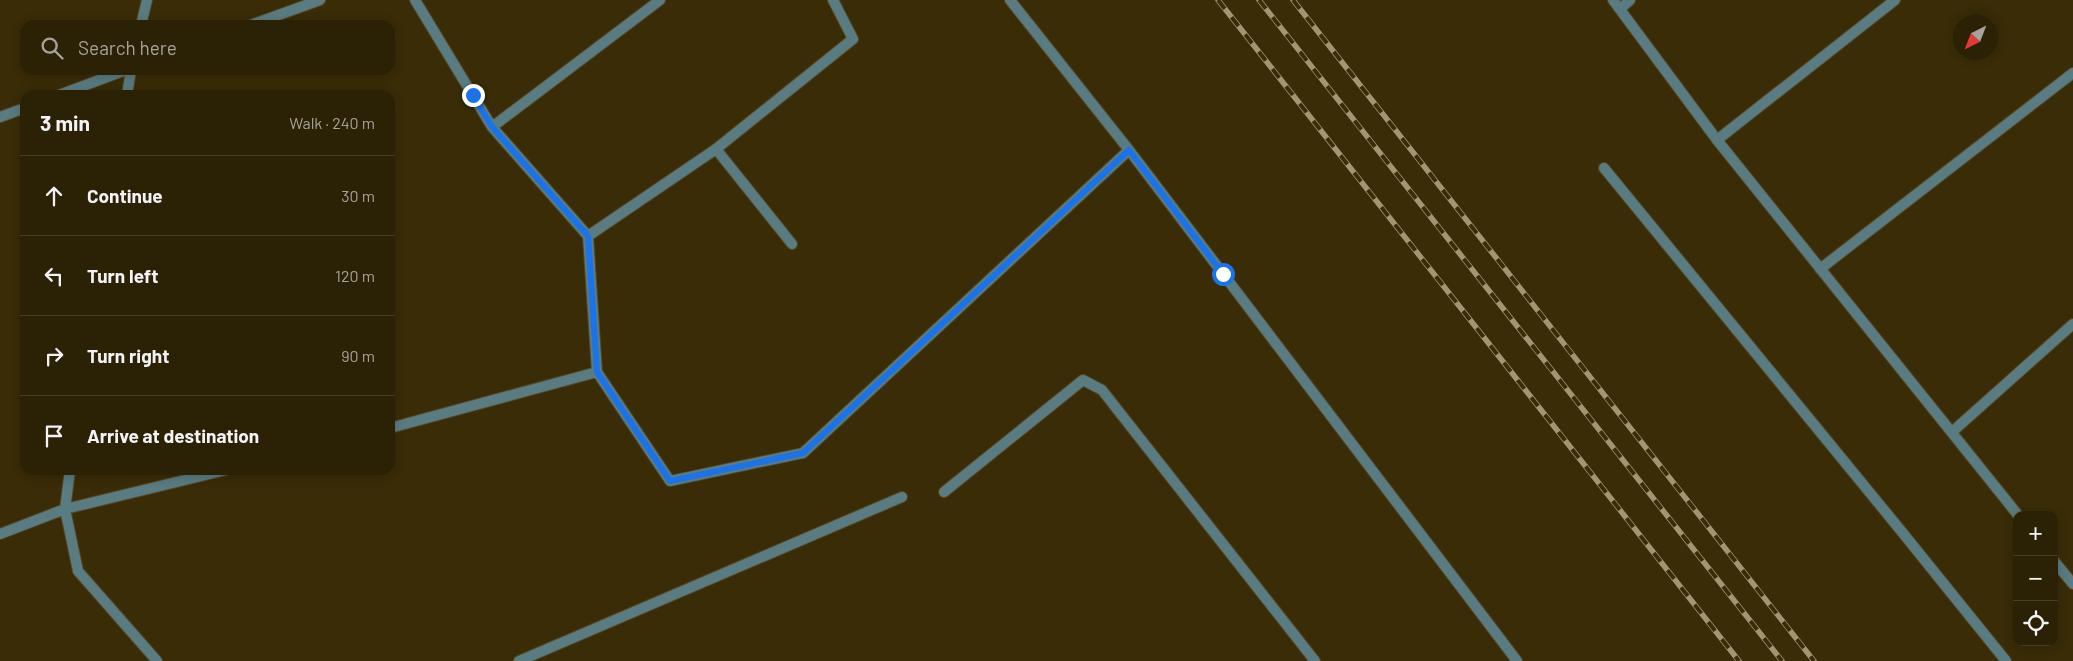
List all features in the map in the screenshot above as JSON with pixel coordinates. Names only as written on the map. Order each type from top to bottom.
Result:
[{"type":"street","points":[[142,20],[147,0]]},
{"type":"street","points":[[265,20],[320,0]]},
{"type":"street","points":[[415,0],[492,127],[588,236],[597,372],[670,481],[803,453],[1129,150]]},
{"type":"street","points":[[492,127],[660,0]]},
{"type":"street","points":[[588,236],[716,148],[853,39],[834,0]]},
{"type":"street","points":[[1010,0],[1129,150],[1517,661]]},
{"type":"street","points":[[1613,0],[1620,5],[1717,140],[2015,511]]},
{"type":"street","points":[[1620,5],[1630,0]]},
{"type":"street","points":[[1717,140],[1895,0]]},
{"type":"street","points":[[1820,269],[2073,73]]},
{"type":"street","points":[[72,90],[113,75]]},
{"type":"street","points":[[128,90],[130,75]]},
{"type":"street","points":[[0,117],[20,110]]},
{"type":"street","points":[[716,148],[792,244]]},
{"type":"street","points":[[1604,168],[2006,661]]},
{"type":"street","points":[[1952,432],[2073,324]]},
{"type":"street","points":[[395,427],[597,372]]},
{"type":"street","points":[[944,492],[1083,380],[1102,390],[1315,661]]},
{"type":"street","points":[[69,475],[65,509],[78,571],[157,661]]},
{"type":"street","points":[[0,534],[65,509],[205,475]]},
{"type":"street","points":[[519,661],[902,497]]},
{"type":"street","points":[[2058,566],[2073,584]]},
{"type":"railway","points":[[1218,0],[1739,661]]},
{"type":"railway","points":[[1259,0],[1782,661]]},
{"type":"railway","points":[[1293,0],[1814,661]]},
{"type":"route","points":[[473,95],[492,127],[588,236],[597,372],[670,481],[803,453],[1129,150],[1223,274]]}]
